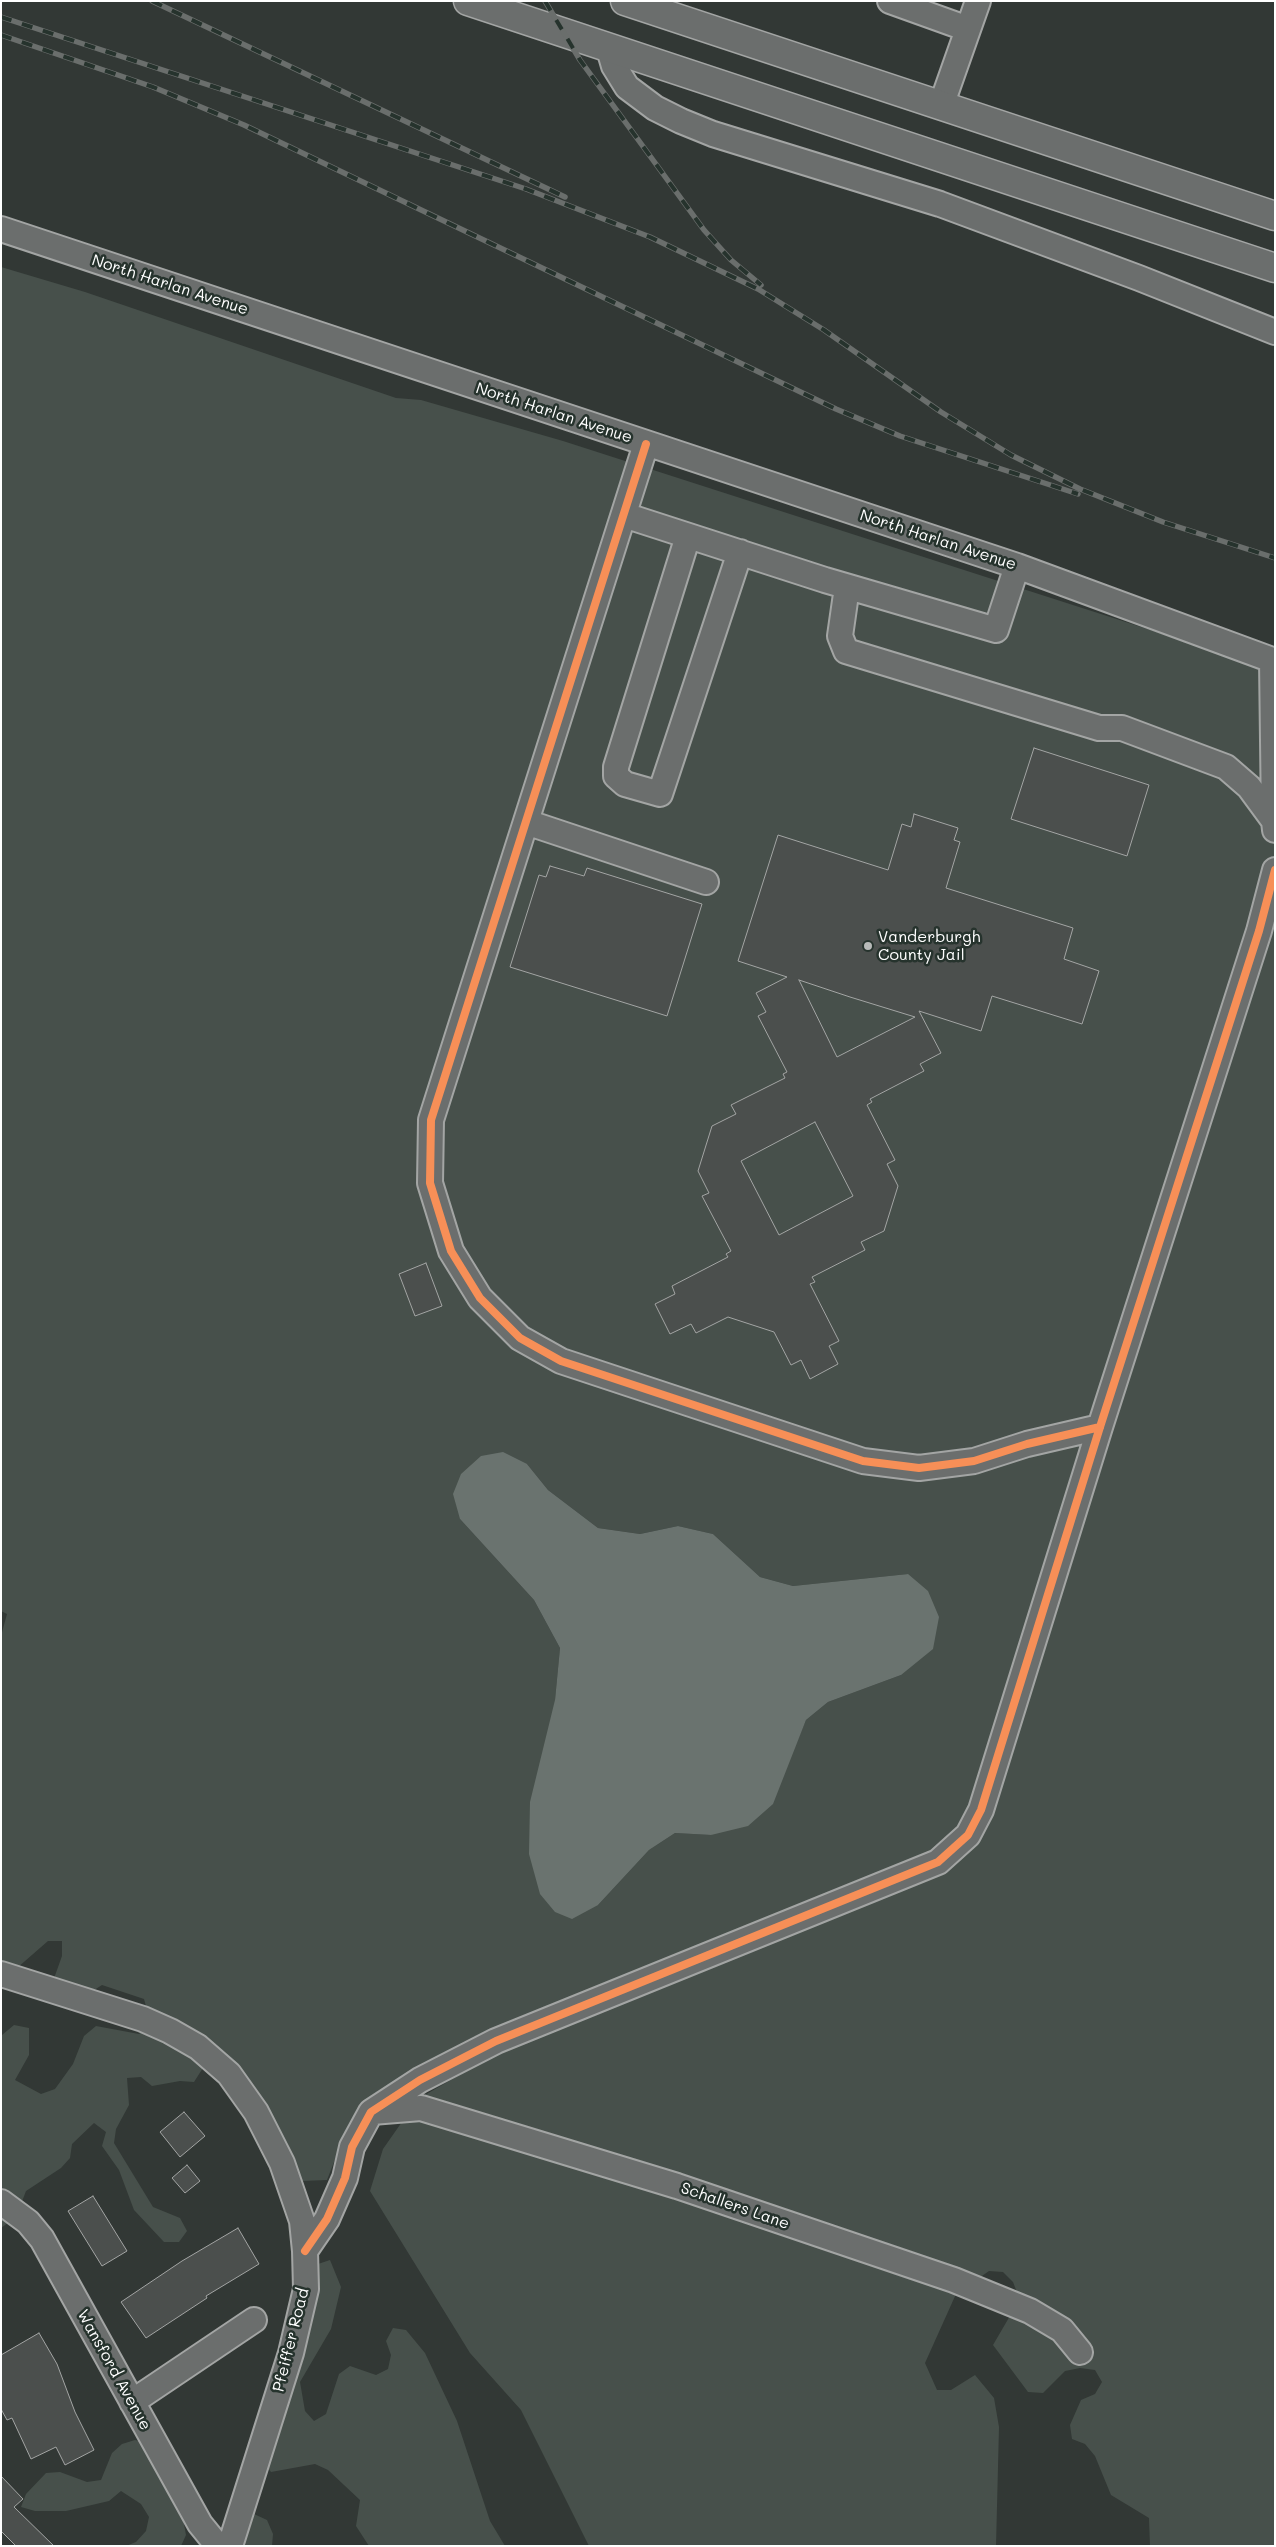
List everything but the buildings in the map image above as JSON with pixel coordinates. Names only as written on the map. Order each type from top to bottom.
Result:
[{"type":"highway","points":[[468,1],[1275,268]]},
{"type":"highway","points":[[625,1],[1275,216]]},
{"type":"street","points":[[890,1],[968,29]]},
{"type":"street","points":[[940,106],[978,1]]},
{"type":"street","points":[[609,49],[614,66],[627,87],[655,108],[681,121],[713,134],[804,161],[967,214],[1275,332]]},
{"type":"street","name":"North Harlan Avenue","points":[[1,230],[1017,566],[1273,660]]},
{"type":"street","points":[[646,444],[431,1120],[430,1183],[450,1251],[480,1298],[520,1338],[561,1361],[863,1461],[919,1468],[974,1461],[1027,1444],[1100,1427]]},
{"type":"street","points":[[624,515],[847,587],[996,630],[1017,566]]},
{"type":"street","points":[[688,536],[616,767],[616,776],[625,784],[660,794],[740,552]]},
{"type":"street","points":[[847,587],[840,636],[846,651],[1099,728],[1122,728],[1226,767],[1248,787],[1274,821]]},
{"type":"street","points":[[1273,660],[1275,830]]},
{"type":"street","points":[[526,822],[706,882]]},
{"type":"street","points":[[305,2251],[326,2219],[344,2178],[352,2147],[371,2112],[420,2080],[496,2041],[938,1862],[968,1835],[984,1801],[1100,1427],[1259,931],[1275,870]]},
{"type":"street","name":"Pfeiffer Road","points":[[1,1974],[143,2019],[170,2031],[214,2059],[229,2074],[256,2112],[282,2162],[302,2221],[306,2289],[291,2353],[230,2546]]},
{"type":"street","name":"Schallers Lane","points":[[371,2112],[421,2108],[677,2186],[954,2280],[1030,2311],[1062,2330],[1080,2352]]},
{"type":"street","name":"Wansford Avenue","points":[[1,2202],[28,2222],[42,2239],[200,2524],[218,2546]]},
{"type":"street","points":[[132,2402],[254,2320]]},
{"type":"shaded area","points":[[1,267],[85,292],[396,398],[421,400],[563,441],[1275,670],[1275,2546],[1150,2546],[1149,2518],[1111,2495],[1095,2456],[1085,2444],[1072,2439],[1070,2425],[1081,2400],[1095,2394],[1102,2382],[1095,2370],[1080,2368],[1065,2371],[1043,2393],[1028,2392],[993,2345],[1014,2309],[1018,2295],[1013,2282],[1003,2272],[989,2271],[956,2294],[925,2363],[937,2390],[951,2390],[975,2375],[994,2398],[999,2427],[996,2546],[589,2546],[521,2410],[470,2353],[370,2191],[383,2149],[418,2099],[482,2062],[488,2049],[362,2107],[348,2126],[327,2180],[301,2181],[208,2060],[194,2082],[180,2081],[152,2086],[141,2077],[127,2078],[129,2105],[116,2129],[114,2143],[153,2207],[180,2218],[187,2231],[179,2242],[164,2242],[134,2210],[119,2170],[102,2146],[106,2132],[94,2123],[72,2144],[70,2158],[61,2168],[26,2191],[16,2217],[1,2228],[2,2035],[14,2025],[29,2028],[29,2055],[15,2080],[41,2094],[55,2089],[73,2064],[84,2036],[96,2026],[139,2034],[151,2025],[144,1999],[102,1985],[91,1992],[52,1984],[62,1956],[62,1941],[48,1941],[17,1968],[1,1971],[1,1636],[7,1614],[1,1611]],"holes":[[[527,1464],[548,1490],[598,1528],[640,1534],[678,1526],[713,1534],[760,1577],[793,1586],[908,1574],[901,1675],[828,1702],[806,1720],[794,1748],[711,1835],[675,1833],[649,1850],[598,1905],[555,1700],[560,1648],[534,1600],[460,1519]]]},
{"type":"shaded area","points":[[503,1452],[527,1464],[548,1490],[598,1528],[640,1534],[678,1526],[713,1534],[760,1577],[793,1586],[908,1574],[928,1591],[939,1617],[933,1649],[901,1675],[828,1702],[806,1720],[773,1804],[748,1826],[711,1835],[675,1833],[649,1850],[598,1905],[572,1919],[555,1912],[540,1894],[529,1854],[530,1802],[555,1700],[560,1648],[534,1600],[460,1519],[453,1494],[461,1474],[481,1456]]},
{"type":"shaded area","points":[[330,2260],[341,2287],[331,2329],[300,2382],[305,2411],[314,2421],[326,2414],[339,2374],[350,2366],[376,2375],[388,2369],[391,2355],[386,2341],[393,2328],[406,2330],[425,2353],[457,2421],[490,2521],[505,2546],[369,2546],[356,2526],[360,2500],[328,2470],[315,2464],[271,2472],[262,2460],[303,2269]]},
{"type":"shaded area","points":[[135,2440],[149,2444],[156,2473],[165,2486],[178,2491],[186,2535],[181,2546],[126,2546],[136,2542],[146,2531],[149,2517],[141,2504],[121,2491],[109,2501],[66,2511],[35,2511],[21,2507],[26,2494],[46,2473],[60,2472],[87,2482],[101,2480],[112,2453],[122,2444]]},
{"type":"shaded area","points":[[254,2514],[267,2520],[273,2534],[272,2546],[239,2546],[245,2525]]},
{"type":"railway","points":[[152,1],[565,197]]},
{"type":"railway","points":[[545,1],[580,60],[704,230],[731,260],[761,285]]},
{"type":"railway","points":[[1,17],[526,189],[650,237],[758,289],[824,330],[941,412],[1011,455],[1080,489],[1163,522],[1275,558]]},
{"type":"railway","points":[[1,35],[153,87],[244,125],[836,409],[900,436],[1078,494]]},
{"type":"cycle path","points":[[646,444],[431,1120],[430,1183],[451,1251],[480,1298],[520,1338],[561,1361],[863,1461],[919,1468],[974,1461],[1027,1444],[1100,1427]]},
{"type":"cycle path","points":[[305,2251],[327,2219],[345,2178],[352,2147],[371,2112],[420,2080],[496,2041],[938,1862],[968,1835],[981,1810],[1100,1427],[1259,931],[1275,870]]},
{"type":"place","name":"Vanderburgh County Jail","points":[[868,946]]}]
